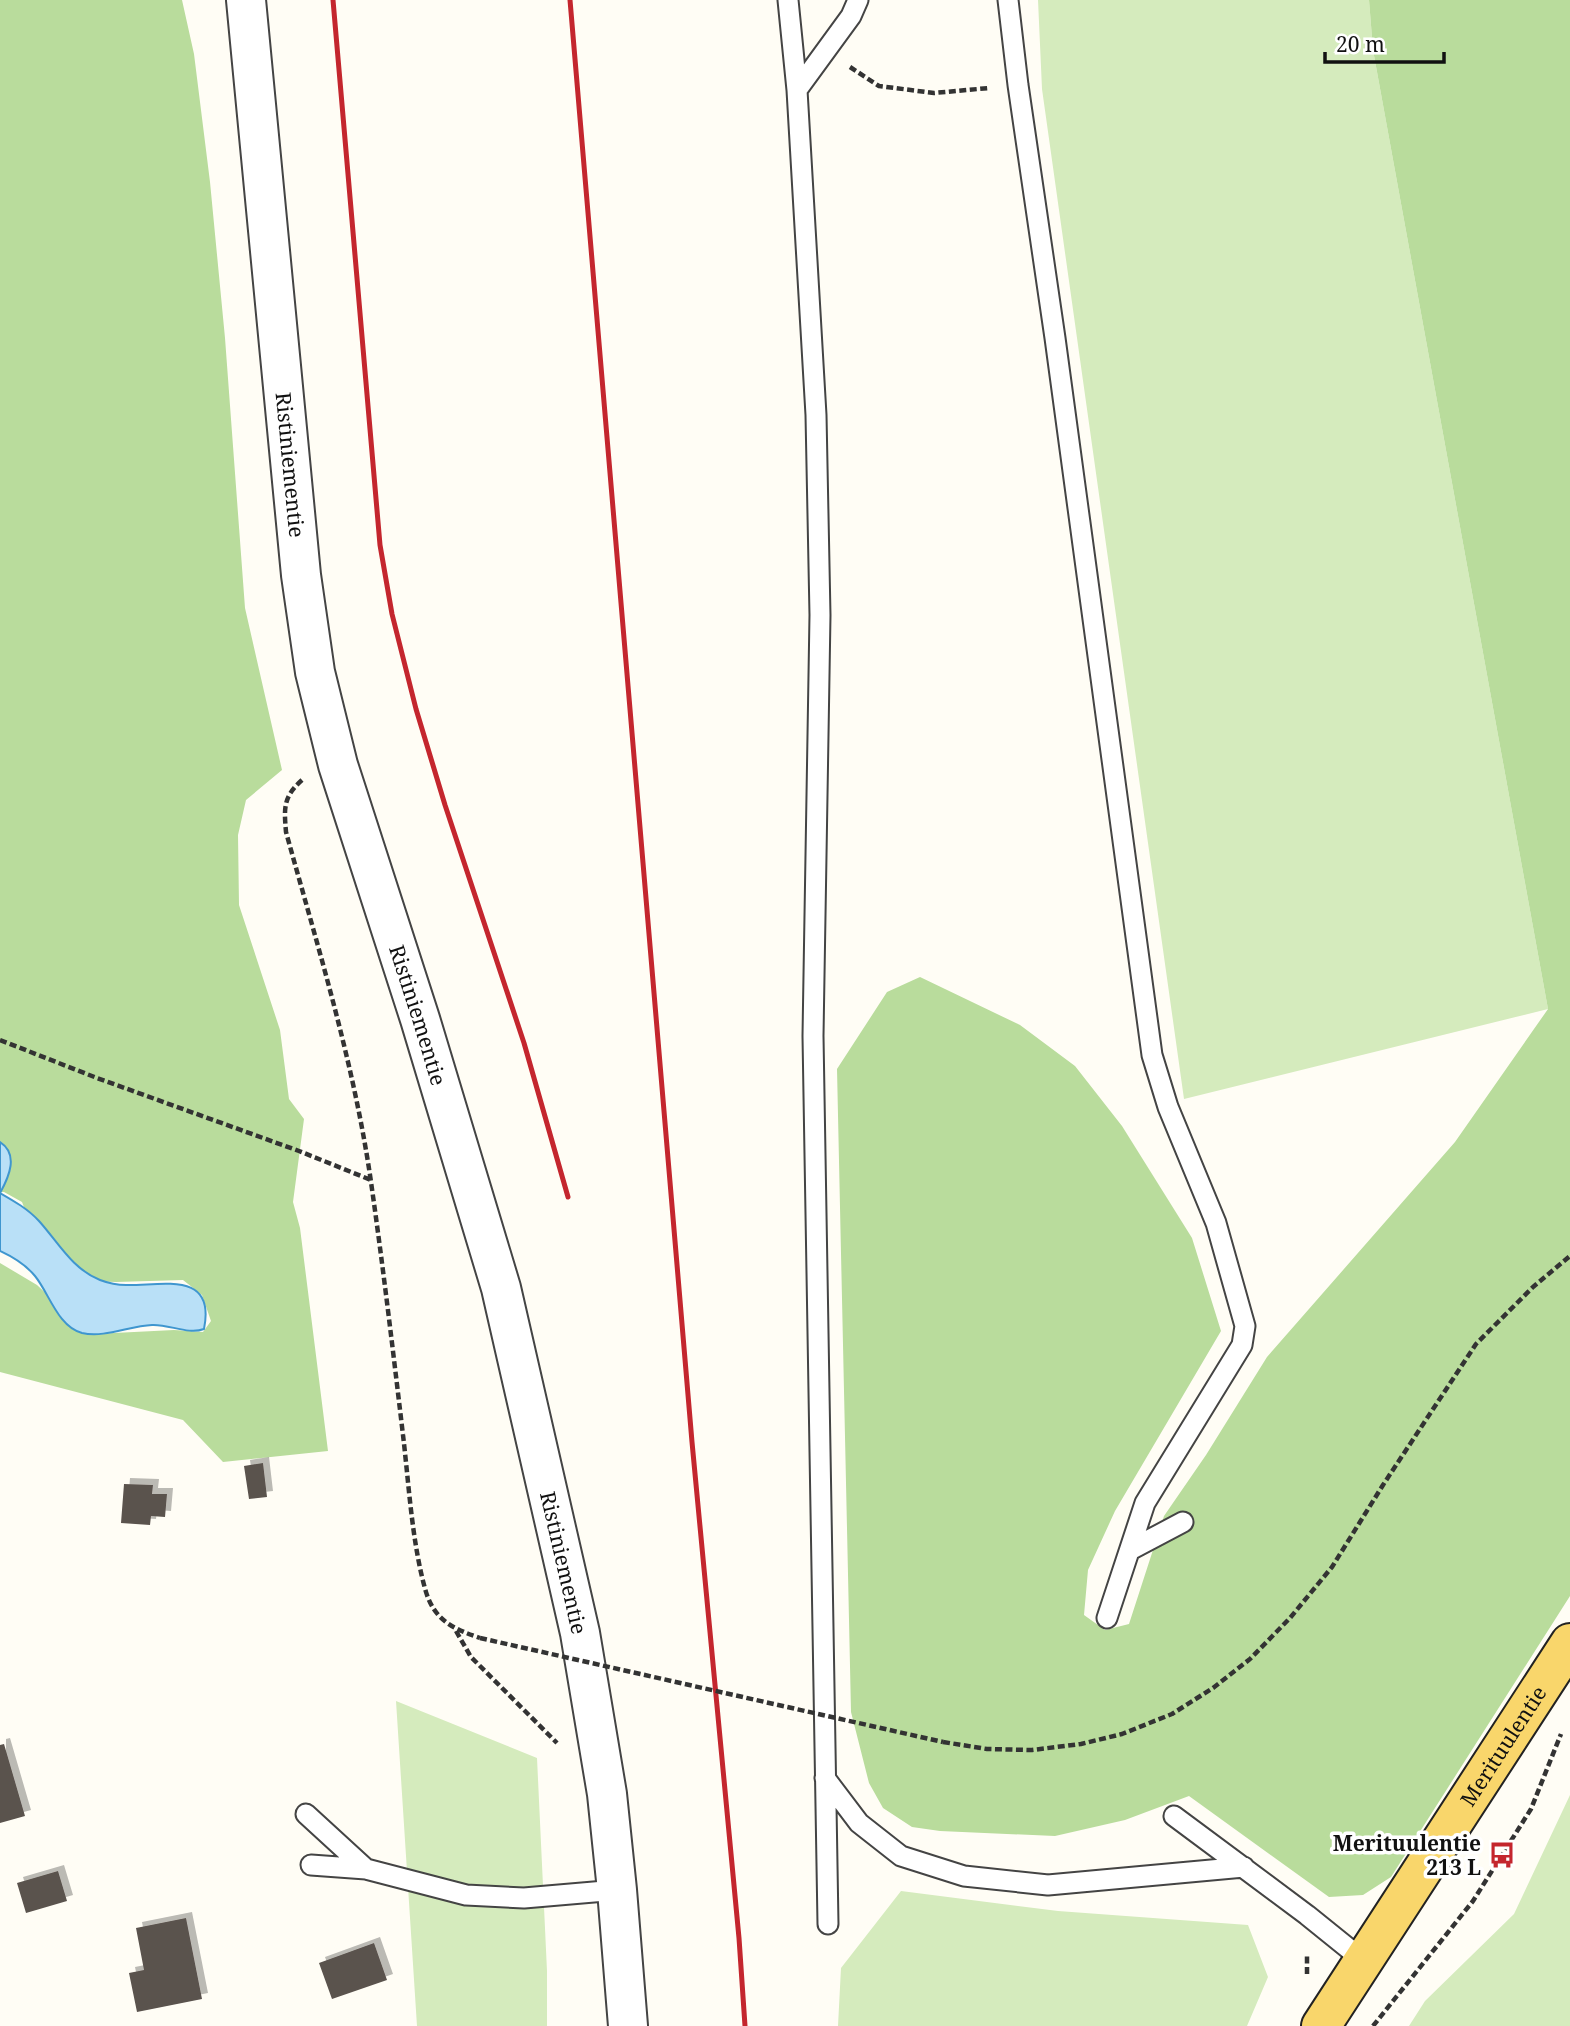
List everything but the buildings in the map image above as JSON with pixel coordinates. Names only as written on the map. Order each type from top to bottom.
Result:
[{"type":"main road","name":"Merituulentie","points":[[1321,2026],[1570,1643]]},
{"type":"street","name":"Ristiniementie","points":[[246,0],[301,575],[315,672],[338,765],[420,1019],[501,1288],[580,1633],[607,1794],[628,2026]]},
{"type":"lane","points":[[788,0],[797,90],[816,415],[820,615],[813,1036],[828,1924]]},
{"type":"lane","points":[[797,90],[851,16],[858,0]]},
{"type":"lane","points":[[1008,0],[1152,1055],[1168,1107],[1216,1223],[1245,1326],[1242,1345],[1145,1503],[1107,1618]]},
{"type":"lane","points":[[1130,1549],[1183,1522]]},
{"type":"lane","points":[[825,1779],[859,1823],[901,1856],[964,1876],[1048,1885],[1244,1867]]},
{"type":"lane","points":[[306,1814],[366,1869]]},
{"type":"lane","points":[[1174,1816],[1364,1961]]},
{"type":"lane","points":[[311,1865],[366,1869],[466,1895],[524,1898],[617,1889]]},
{"type":"path","points":[[825,52],[880,86],[934,93],[1018,85]]},
{"type":"path","points":[[338,765],[310,773],[293,788],[284,807],[286,832],[358,1103],[371,1180],[419,1560],[427,1595],[438,1615],[455,1629],[480,1638],[943,1742],[987,1749],[1032,1750],[1081,1744],[1122,1734],[1172,1714],[1213,1688],[1250,1659],[1290,1618],[1332,1567],[1476,1344],[1533,1287],[1570,1256]]},
{"type":"path","points":[[0,1041],[371,1180]]},
{"type":"path","points":[[455,1629],[471,1657],[563,1749]]},
{"type":"path","points":[[1373,2026],[1473,1901],[1531,1809],[1564,1728]]},
{"type":"green space","points":[[0,0],[182,0],[194,54],[210,182],[225,338],[245,608],[282,770],[246,800],[238,835],[239,905],[280,1030],[289,1099],[304,1119],[293,1202],[300,1228],[328,1451],[223,1462],[183,1420],[0,1372],[0,1263],[37,1285],[52,1299],[63,1321],[94,1334],[174,1330],[203,1332],[211,1321],[202,1295],[183,1280],[89,1281],[29,1220],[22,1202],[0,1192]]},
{"type":"green space","points":[[1038,0],[1369,0],[1373,50],[1548,1009],[1184,1099],[1042,89]]},
{"type":"green space","points":[[1369,0],[1570,0],[1570,1596],[1391,1877],[1363,1895],[1329,1897],[1189,1796],[1125,1820],[1055,1836],[940,1831],[912,1827],[883,1808],[869,1783],[851,1712],[837,1069],[887,992],[920,977],[1020,1025],[1075,1066],[1122,1126],[1192,1238],[1221,1331],[1115,1511],[1088,1570],[1084,1615],[1105,1630],[1129,1624],[1164,1516],[1267,1357],[1455,1142],[1548,1009],[1373,50]]},
{"type":"green space","points":[[396,1701],[537,1758],[547,2026],[417,2026]]},
{"type":"green space","points":[[1570,1795],[1570,2026],[1409,2026],[1425,2001],[1514,1914]]},
{"type":"green space","points":[[901,1891],[1058,1911],[1248,1925],[1268,1977],[1247,2026],[838,2026],[841,1968]]},
{"type":"water","points":[[0,1142],[6,1147],[11,1159],[9,1173],[0,1193]]},
{"type":"water","points":[[0,1193],[35,1217],[73,1262],[90,1275],[116,1284],[169,1284],[194,1289],[202,1297],[206,1310],[204,1329],[192,1331],[152,1325],[108,1333],[91,1334],[74,1330],[60,1317],[31,1272],[0,1251]]},
{"type":"railway","points":[[333,0],[380,545],[392,614],[416,709],[524,1043],[568,1197]]},
{"type":"railway","points":[[570,0],[692,1442],[745,2026]]},
{"type":"place","name":"Merituulentie 213 L","points":[[1502,1855]]}]
